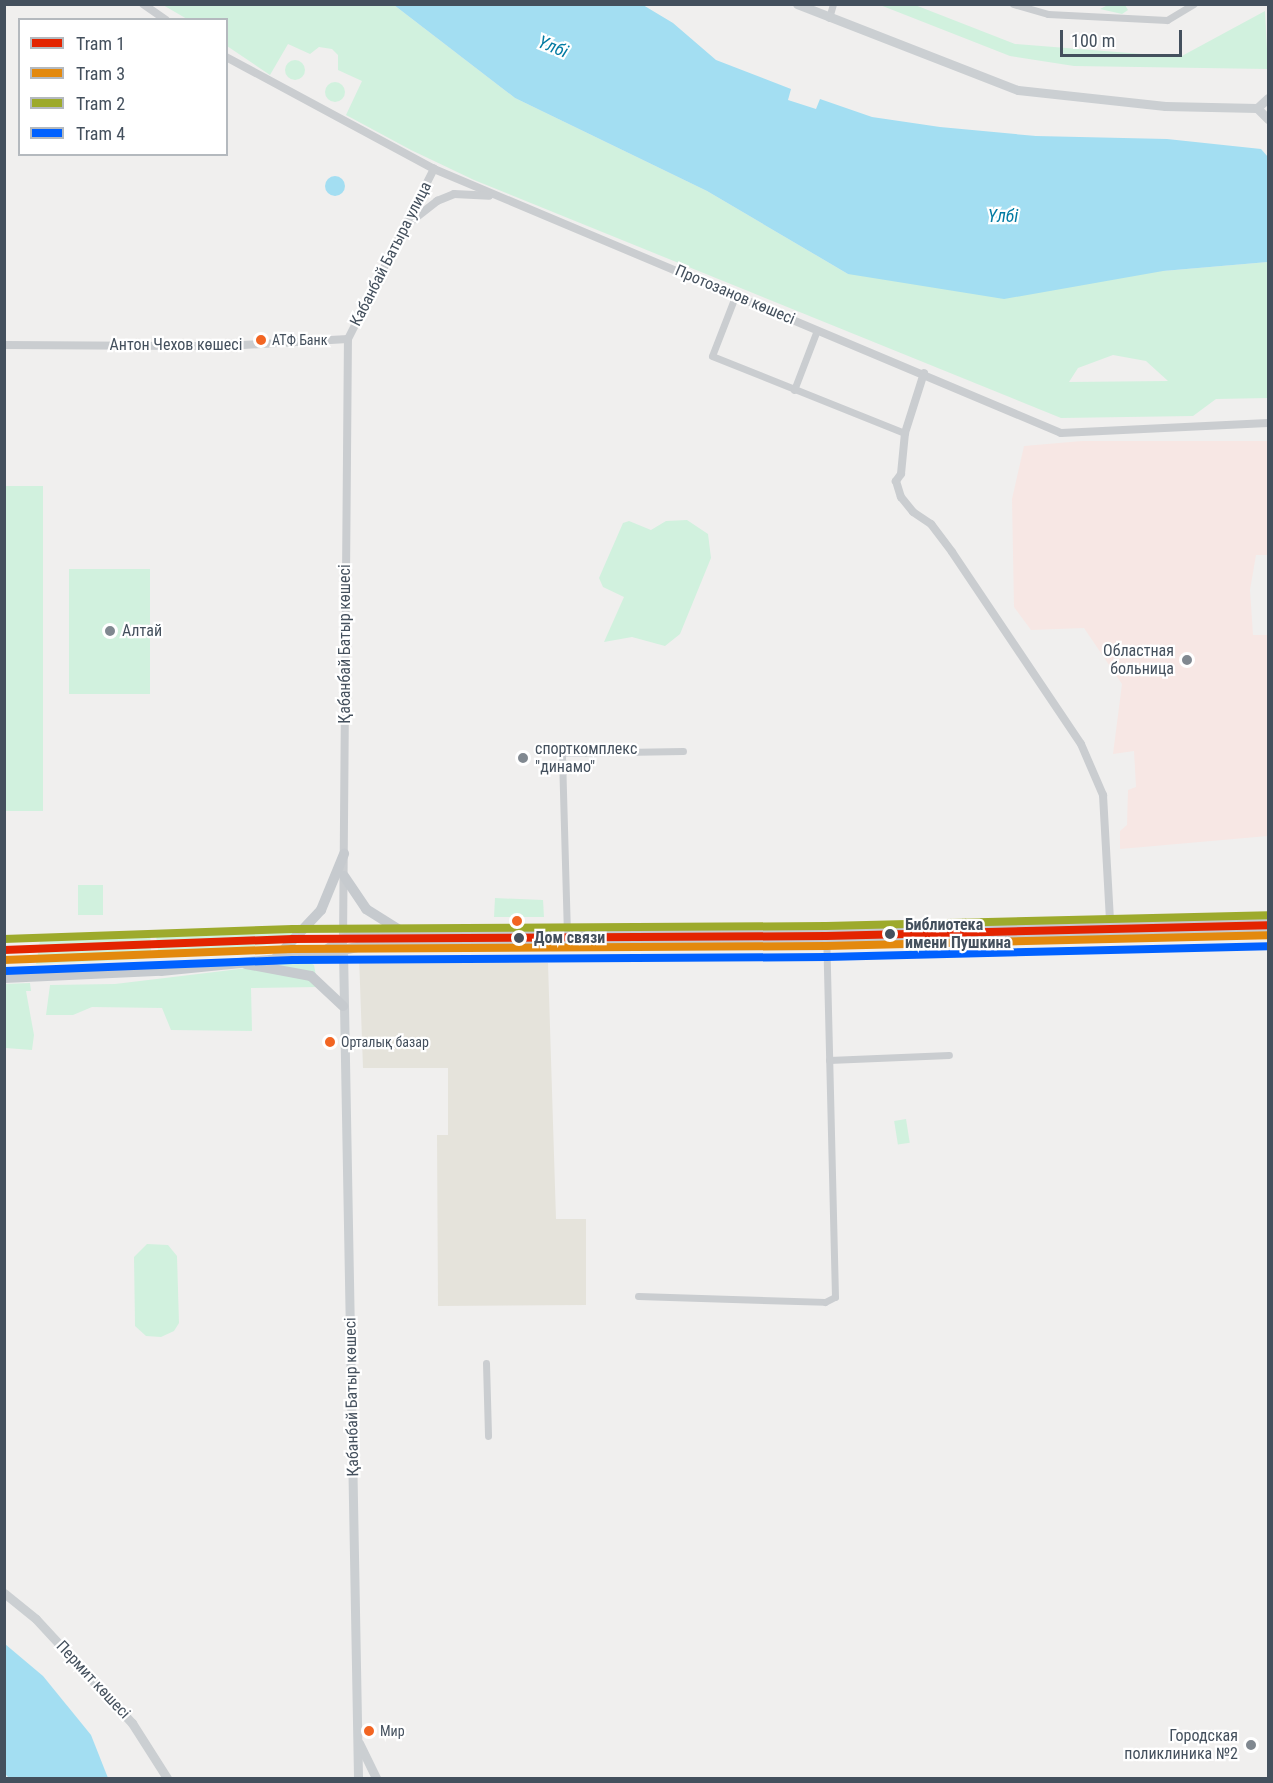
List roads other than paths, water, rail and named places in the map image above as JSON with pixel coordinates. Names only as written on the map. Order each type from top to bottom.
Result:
[{"type":"main road","points":[[797,4],[1018,90],[1165,106],[1257,108],[1269,98]]},
{"type":"main road","points":[[1257,108],[1269,119]]},
{"type":"main road","points":[[276,958],[321,910],[344,854]]},
{"type":"main road","points":[[344,876],[366,909],[402,931]]},
{"type":"main road","points":[[343,1010],[343,945],[354,933],[826,928],[1269,917]]},
{"type":"main road","points":[[1110,920],[1111,935]]},
{"type":"main road","points":[[744,928],[744,942]]},
{"type":"main road","points":[[4,978],[161,971],[319,955],[343,945],[744,942],[1269,931]]},
{"type":"main road","points":[[240,962],[311,976],[343,1010]]},
{"type":"main road","name":"Қабанбай Батыр көшесі","points":[[343,1010],[358,1779]]},
{"type":"main road","name":"Пермит көшесі","points":[[4,1593],[36,1619],[132,1723],[167,1779]]},
{"type":"main road","points":[[358,1741],[376,1779]]},
{"type":"street","points":[[143,4],[163,18]]},
{"type":"street","points":[[829,18],[833,4]]},
{"type":"street","points":[[1013,4],[1048,14],[1167,20],[1194,4]]},
{"type":"street","name":"Протозанов көшесі","points":[[228,58],[434,169],[924,373],[1061,433],[1269,423]]},
{"type":"street","name":"Кабанбай Батыра улица","points":[[348,339],[434,169]]},
{"type":"street","points":[[404,228],[437,201],[454,194],[502,198]]},
{"type":"street","points":[[736,294],[712,356],[904,433]]},
{"type":"street","points":[[794,390],[817,330]]},
{"type":"street","name":"Антон Чехов көшесі","points":[[4,345],[226,345],[348,339]]},
{"type":"street","name":"Қабанбай Батыр көшесі","points":[[343,945],[348,339]]},
{"type":"street","points":[[924,373],[904,433],[901,474],[896,481],[901,497],[913,512],[932,524],[1085,753],[1103,795],[1110,920]]},
{"type":"street","points":[[568,944],[562,753],[683,751]]},
{"type":"street","points":[[638,1296],[825,1302],[834,1297],[826,928]]},
{"type":"street","points":[[829,1060],[949,1055]]},
{"type":"street","points":[[486,1364],[488,1436]]},
{"type":"water","name":"Үлбі","points":[[394,5],[643,5],[673,23],[716,60],[791,89],[788,100],[816,109],[820,99],[872,117],[940,127],[1036,136],[1167,139],[1261,149],[1268,157],[1268,262],[1163,271],[1004,299],[848,274],[707,191],[515,98]]},
{"type":"water","points":[[335,176],[342,179],[345,186],[342,193],[335,196],[328,193],[325,186],[328,179]]},
{"type":"water","points":[[5,1644],[43,1676],[91,1735],[108,1778],[9,1778],[4,1773]]},
{"type":"tram line","name":"2","points":[[4,939],[293,929],[826,926],[1268,915]]},
{"type":"tram line","name":"1","points":[[4,950],[293,939],[826,936],[1268,925]]},
{"type":"tram line","name":"3","points":[[4,960],[293,949],[826,946],[1268,935]]},
{"type":"tram line","name":"4","points":[[5,971],[293,960],[826,957],[1268,946]]},
{"type":"place","name":"АТФ Банк","points":[[261,340]]},
{"type":"place","name":"Алтай","points":[[110,631]]},
{"type":"place","name":"Областная больница","points":[[1187,660]]},
{"type":"place","name":"спорткомплекс \"динамо\"","points":[[523,758]]},
{"type":"place","name":"Библиотека имени Пушкина","points":[[890,934]]},
{"type":"place","name":"Дом связи","points":[[519,938]]},
{"type":"place","name":"Орталық базар","points":[[330,1042]]},
{"type":"place","name":"Мир","points":[[369,1731]]},
{"type":"place","name":"Городская поликлиника №2","points":[[1251,1745]]}]
